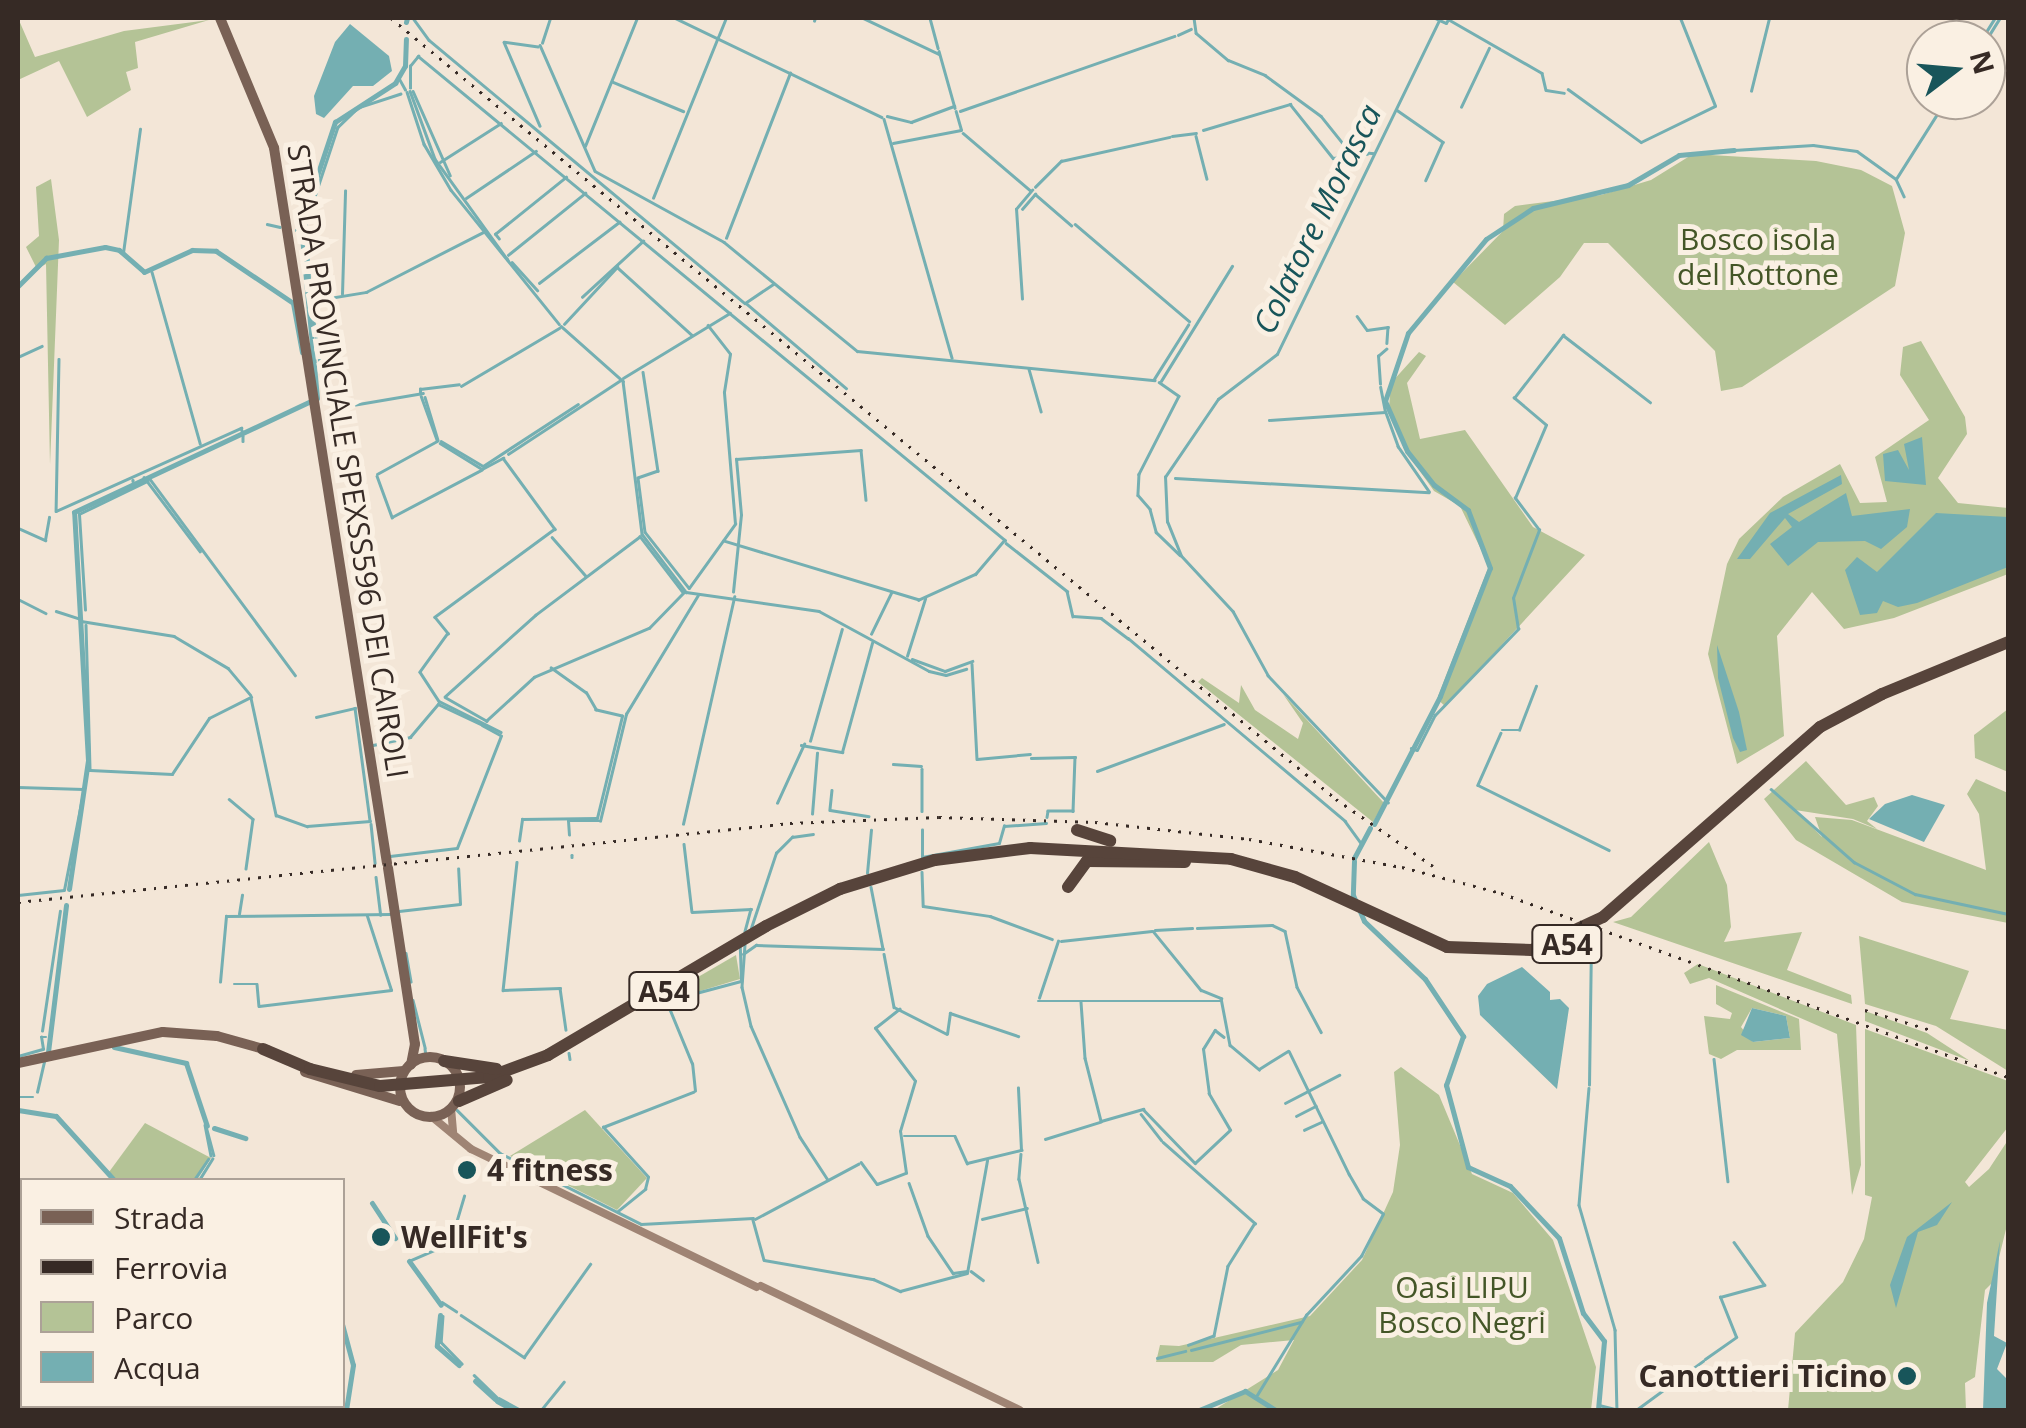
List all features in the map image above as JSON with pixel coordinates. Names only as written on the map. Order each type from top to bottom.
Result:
[{"type":"highway","name":"A54","points":[[258,1048],[332,1078],[380,1087],[475,1082],[524,1066],[594,1030],[745,940],[840,890],[922,866],[1078,847],[1232,862],[1347,904],[1462,955],[1542,952],[1598,926],[1738,798],[1849,710],[2008,645]]},
{"type":"highway","points":[[1068,887],[1078,847]]},
{"type":"highway","points":[[437,1060],[501,1068],[594,1030]]},
{"type":"highway","points":[[455,1104],[542,1065],[594,1030]]},
{"type":"main road","name":"STRADA PROVINCIALE SPEXSS596 DEI CAIROLI","points":[[220,18],[271,134],[412,1019],[415,1044],[407,1068]]},
{"type":"main road","points":[[324,1069],[372,1072],[410,1060],[412,1019]]},
{"type":"main road","points":[[18,1064],[163,1032],[258,1048],[324,1069],[370,1076],[437,1060]]},
{"type":"main road","points":[[415,1044],[462,1078],[448,1120],[459,1140]]},
{"type":"main road","points":[[258,1048],[330,1082],[400,1101],[431,1116],[459,1140],[1017,1410]]},
{"type":"main road","points":[[400,1101],[407,1068]]},
{"type":"main road","points":[[431,1116],[455,1104]]},
{"type":"green space","points":[[18,18],[35,57],[124,31],[209,20],[135,42],[138,68],[126,72],[131,90],[87,117],[59,61],[18,80]]},
{"type":"green space","name":"Bosco isola del Rottone","points":[[1693,154],[1816,161],[1861,170],[1892,186],[1905,233],[1895,286],[1742,387],[1721,391],[1715,351],[1608,243],[1584,243],[1560,277],[1505,325],[1453,282],[1503,231],[1504,214],[1515,206],[1601,195],[1651,180]]},
{"type":"green space","points":[[51,179],[59,240],[50,465],[46,264],[37,269],[26,247],[39,236],[36,187]]},
{"type":"green space","points":[[1921,341],[1965,417],[1967,434],[1938,478],[1958,503],[2008,508],[2008,574],[1894,618],[1844,629],[1812,592],[1777,636],[1784,736],[1737,764],[1708,654],[1727,564],[1739,539],[1783,497],[1840,464],[1860,503],[1887,502],[1875,457],[1929,420],[1900,375],[1903,347]]},
{"type":"green space","points":[[1419,352],[1426,356],[1407,383],[1420,439],[1465,430],[1533,527],[1585,555],[1445,706],[1437,699],[1489,566],[1460,506],[1434,491],[1404,449],[1389,407],[1391,383]]},
{"type":"green space","points":[[1202,678],[1239,703],[1241,685],[1255,710],[1298,739],[1303,723],[1283,694],[1384,803],[1373,822],[1198,682]]},
{"type":"green space","points":[[2008,709],[2008,772],[1975,758],[1974,735]]},
{"type":"green space","points":[[1806,761],[1846,805],[1874,797],[1878,806],[1867,821],[1877,829],[1853,819],[1795,810],[1822,837],[1815,817],[1852,820],[1986,870],[1979,814],[1967,794],[1976,779],[2008,793],[2008,923],[1902,902],[1796,840],[1764,799]]},
{"type":"green space","points":[[1709,842],[1727,885],[1731,927],[1724,942],[1802,932],[1787,970],[1851,995],[1852,1004],[1613,922],[1631,917]]},
{"type":"green space","points":[[1859,936],[1969,971],[1950,1019],[2008,1030],[2008,1071],[1936,1026],[1865,1004]]},
{"type":"green space","points":[[736,955],[740,979],[667,1001],[667,995]]},
{"type":"green space","points":[[1698,964],[1856,1025],[1861,1165],[1852,1195],[1837,1034],[1709,978],[1690,984],[1684,973]]},
{"type":"green space","points":[[1716,985],[1799,1019],[1801,1050],[1737,1050],[1721,1059],[1709,1054],[1704,1016],[1730,1019],[1732,1013],[1716,1004]],"holes":[[[1752,1008],[1786,1016],[1790,1038],[1753,1042],[1741,1027]]]},
{"type":"green space","points":[[1865,1011],[1927,1033],[1970,1061],[1865,1021]]},
{"type":"green space","points":[[1865,1029],[2008,1081],[2008,1127],[1965,1182],[1969,1187],[1989,1169],[2008,1140],[2008,1221],[1993,1282],[1985,1290],[1975,1377],[1965,1383],[1966,1410],[1788,1410],[1795,1333],[1843,1282],[1864,1239],[1872,1197],[1865,1195]]},
{"type":"green space","name":"Oasi LIPU Bosco Negri","points":[[1401,1067],[1439,1095],[1472,1174],[1513,1193],[1553,1240],[1596,1367],[1591,1410],[1214,1410],[1278,1370],[1294,1340],[1241,1345],[1213,1362],[1156,1362],[1160,1345],[1179,1346],[1310,1316],[1362,1260],[1393,1192],[1400,1145],[1394,1072]]},
{"type":"green space","points":[[585,1110],[647,1178],[617,1210],[510,1156]]},
{"type":"green space","points":[[145,1123],[211,1158],[198,1178],[115,1178],[109,1172]]},
{"type":"water","points":[[350,24],[389,56],[392,71],[373,86],[353,86],[324,118],[316,114],[314,96],[335,42]]},
{"type":"water","points":[[1922,437],[1926,485],[1885,481],[1883,454],[1898,450],[1909,470],[1904,444]]},
{"type":"water","points":[[1841,475],[1842,484],[1788,514],[1799,522],[1846,493],[1852,516],[1910,509],[1907,527],[1881,549],[1865,541],[1818,542],[1788,566],[1770,544],[1792,527],[1785,518],[1750,559],[1737,559],[1770,513]]},
{"type":"water","points":[[1936,513],[2008,517],[2008,567],[1917,603],[1898,607],[1883,601],[1877,613],[1860,615],[1845,570],[1857,557],[1877,572]]},
{"type":"water","points":[[1717,645],[1739,712],[1747,750],[1740,752],[1718,678]]},
{"type":"water","points":[[1912,795],[1945,805],[1924,842],[1869,819],[1885,804]]},
{"type":"water","points":[[1522,967],[1550,992],[1550,1000],[1560,999],[1569,1008],[1557,1089],[1480,1015],[1478,996],[1487,984]]},
{"type":"water","points":[[1752,1008],[1786,1016],[1790,1038],[1753,1042],[1741,1035]]},
{"type":"water","points":[[1952,1202],[1937,1225],[1918,1232],[1896,1308],[1890,1285],[1907,1237]]},
{"type":"water","points":[[2000,1241],[1994,1336],[2007,1343],[1997,1369],[2008,1380],[2008,1410],[1983,1410],[1987,1303]]},
{"type":"waterway","points":[[406,22],[407,18]]},
{"type":"waterway","points":[[413,18],[429,40],[745,303],[773,284]]},
{"type":"waterway","points":[[542,43],[550,18]]},
{"type":"waterway","points":[[585,146],[637,18]]},
{"type":"waterway","points":[[675,18],[882,117]]},
{"type":"waterway","points":[[719,35],[726,18]]},
{"type":"waterway","points":[[863,18],[939,54]]},
{"type":"waterway","points":[[930,18],[938,48]]},
{"type":"waterway","points":[[1194,18],[1196,33],[1228,60],[1265,75],[1321,116],[1349,151],[1374,153]]},
{"type":"waterway","points":[[1435,18],[1446,23],[1449,18]]},
{"type":"waterway","name":"Colatore Morasca","points":[[1388,803],[1268,676],[1233,612],[1181,556],[1167,522],[1165,477],[1218,399],[1277,354],[1440,18]]},
{"type":"waterway","points":[[1568,89],[1641,142],[1715,106],[1680,18]]},
{"type":"waterway","points":[[1751,91],[1769,18]]},
{"type":"waterway","points":[[1448,19],[1542,73],[1546,90],[1564,93]]},
{"type":"waterway","points":[[1178,35],[1191,29]]},
{"type":"waterway","points":[[960,111],[1174,36]]},
{"type":"waterway","points":[[653,198],[718,37]]},
{"type":"waterway","points":[[69,889],[88,760],[74,512],[317,398],[301,224],[335,122],[395,83],[405,66],[406,39]]},
{"type":"waterway","points":[[538,47],[504,42],[540,126]]},
{"type":"waterway","points":[[540,45],[595,171],[724,242],[857,351],[1155,380]]},
{"type":"waterway","points":[[1461,107],[1489,48]]},
{"type":"waterway","points":[[939,51],[955,108]]},
{"type":"waterway","points":[[410,88],[410,66],[418,56],[1005,540],[976,574],[919,600],[724,541]]},
{"type":"waterway","points":[[726,238],[790,73]]},
{"type":"waterway","points":[[399,78],[405,89]]},
{"type":"waterway","points":[[613,82],[683,111]]},
{"type":"waterway","points":[[410,91],[435,159],[505,256]]},
{"type":"waterway","points":[[413,91],[450,175]]},
{"type":"waterway","points":[[407,92],[424,144],[451,190],[559,324]]},
{"type":"waterway","points":[[401,94],[358,108],[338,127],[306,224],[311,301],[366,292],[483,232]]},
{"type":"waterway","points":[[1203,130],[1290,104],[1333,158],[1367,154]]},
{"type":"waterway","points":[[887,116],[911,122],[954,106]]},
{"type":"waterway","points":[[1397,110],[1443,142],[1426,180]]},
{"type":"waterway","points":[[893,143],[961,130],[956,112]]},
{"type":"waterway","points":[[884,119],[952,358]]},
{"type":"waterway","points":[[1896,179],[1933,120]]},
{"type":"waterway","points":[[440,162],[501,123]]},
{"type":"waterway","points":[[123,253],[140,129]]},
{"type":"waterway","points":[[963,133],[1030,190]]},
{"type":"waterway","points":[[1172,136],[1196,133]]},
{"type":"waterway","points":[[1196,136],[1207,179]]},
{"type":"waterway","points":[[1035,187],[1061,161],[1169,137]]},
{"type":"waterway","points":[[1734,150],[1813,145],[1857,151],[1896,179],[1904,196]]},
{"type":"waterway","points":[[1374,824],[1440,696],[1490,568],[1468,510],[1434,485],[1407,451],[1385,401],[1408,333],[1486,239],[1533,208],[1628,185],[1679,155],[1734,150]]},
{"type":"waterway","points":[[466,198],[536,151]]},
{"type":"waterway","points":[[499,239],[495,234],[566,177]]},
{"type":"waterway","points":[[1022,299],[1016,209],[1032,190]]},
{"type":"waterway","points":[[342,294],[345,191]]},
{"type":"waterway","points":[[508,255],[585,193]]},
{"type":"waterway","points":[[1022,209],[1035,194],[1071,225]]},
{"type":"waterway","points":[[539,283],[619,222]]},
{"type":"waterway","points":[[267,224],[280,227]]},
{"type":"waterway","points":[[1075,224],[1189,321]]},
{"type":"waterway","points":[[296,230],[301,231]]},
{"type":"waterway","points":[[582,297],[643,241]]},
{"type":"waterway","points":[[18,286],[46,258],[105,247],[119,250],[144,272],[192,250],[216,251],[293,303],[302,352]]},
{"type":"waterway","points":[[512,262],[537,290]]},
{"type":"waterway","points":[[1161,381],[1232,266]]},
{"type":"waterway","points":[[564,324],[617,267],[692,335]]},
{"type":"waterway","points":[[152,272],[200,443]]},
{"type":"waterway","points":[[747,304],[846,388]]},
{"type":"waterway","points":[[312,307],[321,370]]},
{"type":"waterway","points":[[623,378],[730,313]]},
{"type":"waterway","points":[[1357,316],[1367,330],[1388,327],[1387,343]]},
{"type":"waterway","points":[[1154,379],[1188,325]]},
{"type":"waterway","points":[[561,326],[623,381],[642,534],[686,592],[819,611],[929,671],[946,675],[966,669]]},
{"type":"waterway","points":[[643,372],[658,471],[638,478],[645,532],[689,588],[735,524],[724,392],[730,354],[708,326]]},
{"type":"waterway","points":[[461,386],[559,328]]},
{"type":"waterway","points":[[1411,748],[1417,750],[1435,715],[1518,629],[1513,598],[1539,530],[1515,498],[1546,425],[1514,398],[1563,335],[1650,402]]},
{"type":"waterway","points":[[18,357],[42,346]]},
{"type":"waterway","points":[[1380,384],[1378,356],[1386,349]]},
{"type":"waterway","points":[[59,359],[56,511],[241,428],[243,433]]},
{"type":"waterway","points":[[1029,369],[1041,411]]},
{"type":"waterway","points":[[321,381],[335,408],[423,393]]},
{"type":"waterway","points":[[508,454],[619,381]]},
{"type":"waterway","points":[[1159,382],[1179,396],[1139,474],[1138,495],[1150,509],[1156,532],[1180,555]]},
{"type":"waterway","points":[[420,394],[420,389],[459,384]]},
{"type":"waterway","points":[[1269,420],[1385,412],[1380,387]]},
{"type":"waterway","points":[[377,474],[437,441],[421,397]]},
{"type":"waterway","points":[[425,397],[438,440]]},
{"type":"waterway","points":[[441,441],[483,466],[578,404]]},
{"type":"waterway","points":[[1175,478],[1429,492],[1398,447],[1385,412]]},
{"type":"waterway","points":[[243,436],[243,441]]},
{"type":"waterway","points":[[440,443],[482,469],[503,458],[555,529],[435,617],[448,633],[420,672],[439,701],[501,732]]},
{"type":"waterway","points":[[733,592],[741,515],[736,459],[861,450],[866,500]]},
{"type":"waterway","points":[[377,476],[392,517],[481,470]]},
{"type":"waterway","points":[[144,477],[200,551]]},
{"type":"waterway","points":[[150,479],[295,675]]},
{"type":"waterway","points":[[85,610],[79,514],[147,481]]},
{"type":"waterway","points":[[18,528],[45,540],[49,517]]},
{"type":"waterway","points":[[552,537],[586,576]]},
{"type":"waterway","points":[[486,721],[534,677],[649,628],[683,593],[640,537],[536,615],[445,697],[487,721]]},
{"type":"waterway","points":[[1006,543],[1067,591],[1073,616],[1101,618],[1128,638],[1345,821],[1360,842]]},
{"type":"waterway","points":[[871,634],[891,593]]},
{"type":"waterway","points":[[569,835],[568,821],[600,821],[626,714],[698,595]]},
{"type":"waterway","points":[[683,824],[734,597]]},
{"type":"waterway","points":[[18,599],[46,613]]},
{"type":"waterway","points":[[907,656],[925,599]]},
{"type":"waterway","points":[[56,611],[81,619]]},
{"type":"waterway","points":[[81,621],[174,636],[228,668],[251,695]]},
{"type":"waterway","points":[[86,625],[90,770],[172,774],[209,718],[251,697]]},
{"type":"waterway","points":[[810,741],[842,629]]},
{"type":"waterway","points":[[801,745],[842,752],[872,643]]},
{"type":"waterway","points":[[912,659],[945,671],[972,661]]},
{"type":"waterway","points":[[972,664],[977,759],[1030,754]]},
{"type":"waterway","points":[[519,841],[522,819],[597,818],[622,716],[596,710],[586,693],[551,668]]},
{"type":"waterway","points":[[1502,730],[1519,730],[1536,686]]},
{"type":"waterway","points":[[251,698],[276,815],[307,826],[370,821]]},
{"type":"waterway","points":[[373,745],[410,737],[438,704],[483,725]]},
{"type":"waterway","points":[[316,717],[355,708],[370,821]]},
{"type":"waterway","points":[[1097,771],[1224,724]]},
{"type":"waterway","points":[[457,848],[501,736],[483,726]]},
{"type":"waterway","points":[[1501,733],[1478,785],[1609,850]]},
{"type":"waterway","points":[[777,803],[804,744]]},
{"type":"waterway","points":[[812,814],[817,753]]},
{"type":"waterway","points":[[1031,758],[1075,757],[1073,811],[1048,811],[1047,817]]},
{"type":"waterway","points":[[893,764],[921,766]]},
{"type":"waterway","points":[[922,769],[922,811]]},
{"type":"waterway","points":[[18,787],[83,789]]},
{"type":"waterway","points":[[1771,789],[1854,862],[1915,894],[2008,914]]},
{"type":"waterway","points":[[832,790],[830,810],[869,816]]},
{"type":"waterway","points":[[18,895],[64,890],[82,798]]},
{"type":"waterway","points":[[229,799],[253,819],[246,869]]},
{"type":"waterway","points":[[922,857],[999,843],[1004,826],[1046,823]]},
{"type":"waterway","points":[[371,824],[375,863]]},
{"type":"waterway","points":[[1354,858],[1370,828]]},
{"type":"waterway","points":[[867,873],[871,830]]},
{"type":"waterway","points":[[922,830],[922,859]]},
{"type":"waterway","points":[[751,928],[776,853],[792,837],[813,834]]},
{"type":"waterway","points":[[684,844],[692,912],[751,909],[745,931]]},
{"type":"waterway","points":[[390,856],[457,848]]},
{"type":"waterway","points":[[1354,861],[1353,895],[1364,921],[1425,979],[1463,1036],[1446,1085],[1468,1167],[1510,1186],[1559,1238],[1583,1313],[1604,1341],[1598,1410]]},
{"type":"waterway","points":[[517,862],[503,990],[560,988],[566,1030]]},
{"type":"waterway","points":[[399,911],[460,904],[458,869]]},
{"type":"waterway","points":[[922,872],[923,906],[990,916],[1052,939]]},
{"type":"waterway","points":[[376,877],[381,915]]},
{"type":"waterway","points":[[871,887],[883,949]]},
{"type":"waterway","points":[[239,914],[242,895]]},
{"type":"waterway","points":[[48,1052],[66,905]]},
{"type":"waterway","points":[[42,1031],[60,911]]},
{"type":"waterway","points":[[220,982],[226,916],[390,914]]},
{"type":"waterway","points":[[234,984],[257,984],[259,1006],[391,990],[367,916]]},
{"type":"waterway","points":[[1197,928],[1272,925],[1285,931],[1297,987],[1321,1032]]},
{"type":"waterway","points":[[1155,930],[1192,928]]},
{"type":"waterway","points":[[1061,941],[1151,931]]},
{"type":"waterway","points":[[1153,931],[1201,990],[1221,998],[1230,1045],[1259,1069],[1288,1051]]},
{"type":"waterway","points":[[1589,1085],[1591,940]]},
{"type":"waterway","points":[[1039,998],[1058,941]]},
{"type":"waterway","points":[[745,945],[742,987],[751,1026],[800,1137],[828,1180]]},
{"type":"waterway","points":[[743,954],[756,945],[883,949]]},
{"type":"waterway","points":[[695,1091],[692,1064],[666,1001],[741,981],[740,948]]},
{"type":"waterway","points":[[406,953],[411,982]]},
{"type":"waterway","points":[[884,954],[894,1007],[947,1034],[950,1013],[1018,1036]]},
{"type":"waterway","points":[[413,1000],[425,1047]]},
{"type":"waterway","points":[[1038,1001],[1220,1001]]},
{"type":"waterway","points":[[1081,1002],[1085,1058],[1101,1121],[1143,1109],[1195,1163],[1230,1130],[1209,1094],[1203,1049],[1215,1030],[1224,1037]]},
{"type":"waterway","points":[[861,1162],[877,1184],[906,1173],[900,1131],[915,1081],[875,1028],[899,1009]]},
{"type":"waterway","points":[[18,1056],[43,1049],[41,1037],[46,1037]]},
{"type":"waterway","points":[[114,1047],[186,1063],[207,1126]]},
{"type":"waterway","points":[[425,1049],[426,1055]]},
{"type":"waterway","points":[[1257,1395],[1306,1315],[1361,1256],[1383,1214],[1363,1199],[1349,1175],[1289,1052]]},
{"type":"waterway","points":[[569,1053],[570,1059]]},
{"type":"waterway","points":[[1714,1059],[1728,1181]]},
{"type":"waterway","points":[[37,1092],[44,1062]]},
{"type":"waterway","points":[[1285,1103],[1339,1075]]},
{"type":"waterway","points":[[904,1136],[955,1136],[967,1163],[1021,1150],[1018,1088]]},
{"type":"waterway","points":[[1589,1088],[1579,1205],[1615,1330],[1617,1410]]},
{"type":"waterway","points":[[618,1211],[645,1189],[648,1177],[603,1127],[693,1092]]},
{"type":"waterway","points":[[18,1097],[33,1097]]},
{"type":"waterway","points":[[1296,1116],[1316,1106]]},
{"type":"waterway","points":[[18,1110],[56,1116],[112,1178]]},
{"type":"waterway","points":[[457,1110],[500,1153],[641,1224],[753,1218]]},
{"type":"waterway","points":[[1141,1114],[1161,1140]]},
{"type":"waterway","points":[[1045,1139],[1100,1122]]},
{"type":"waterway","points":[[1304,1130],[1321,1122]]},
{"type":"waterway","points":[[205,1125],[211,1155]]},
{"type":"waterway","points":[[206,1126],[214,1155]]},
{"type":"waterway","points":[[214,1128],[245,1138]]},
{"type":"waterway","points":[[1163,1142],[1255,1223],[1228,1266],[1214,1336],[1189,1345]]},
{"type":"waterway","points":[[1021,1154],[1019,1179],[1038,1262]]},
{"type":"waterway","points":[[195,1178],[208,1159]]},
{"type":"waterway","points":[[200,1178],[212,1159]]},
{"type":"waterway","points":[[753,1220],[764,1260],[873,1279],[900,1291],[967,1273],[987,1161]]},
{"type":"waterway","points":[[755,1219],[858,1164]]},
{"type":"waterway","points":[[909,1183],[928,1236],[953,1273],[967,1271]]},
{"type":"waterway","points":[[450,1243],[464,1196]]},
{"type":"waterway","points":[[372,1203],[395,1238]]},
{"type":"waterway","points":[[982,1219],[1027,1208]]},
{"type":"waterway","points":[[1705,1359],[1736,1337],[1720,1297],[1764,1285],[1734,1243]]},
{"type":"waterway","points":[[409,1261],[446,1245]]},
{"type":"waterway","points":[[409,1261],[441,1305]]},
{"type":"waterway","points":[[461,1315],[524,1357],[590,1264]]},
{"type":"waterway","points":[[971,1271],[983,1280]]},
{"type":"waterway","points":[[442,1302],[456,1311]]},
{"type":"waterway","points":[[440,1315],[437,1346],[459,1365]]},
{"type":"waterway","points":[[443,1316],[441,1342],[462,1364]]},
{"type":"waterway","points":[[1191,1350],[1301,1322]]},
{"type":"waterway","points":[[345,1335],[353,1365],[346,1410]]},
{"type":"waterway","points":[[1157,1358],[1185,1351]]},
{"type":"waterway","points":[[1636,1410],[1703,1361]]},
{"type":"waterway","points":[[474,1375],[497,1397]]},
{"type":"waterway","points":[[475,1381],[495,1399]]},
{"type":"waterway","points":[[541,1410],[564,1382]]},
{"type":"waterway","points":[[1199,1410],[1245,1391],[1276,1410]]},
{"type":"waterway","points":[[499,1398],[521,1410]]},
{"type":"waterway","points":[[497,1401],[513,1410]]},
{"type":"waterway","points":[[1599,1405],[1615,1409]]},
{"type":"waterway","points":[[164,1408],[169,1410]]},
{"type":"waterway","points":[[328,1408],[336,1410]]},
{"type":"railway","points":[[391,18],[1336,799],[1433,866]]},
{"type":"railway","points":[[18,902],[790,823],[939,817],[1095,822],[1249,839],[1402,867],[1501,893],[2008,1077]]},
{"type":"railway","points":[[1865,1010],[1934,1031]]},
{"type":"place","name":"4 fitness","points":[[467,1170]]},
{"type":"place","name":"WellFit's","points":[[381,1237]]},
{"type":"place","name":"Canottieri Ticino","points":[[1907,1376]]}]
